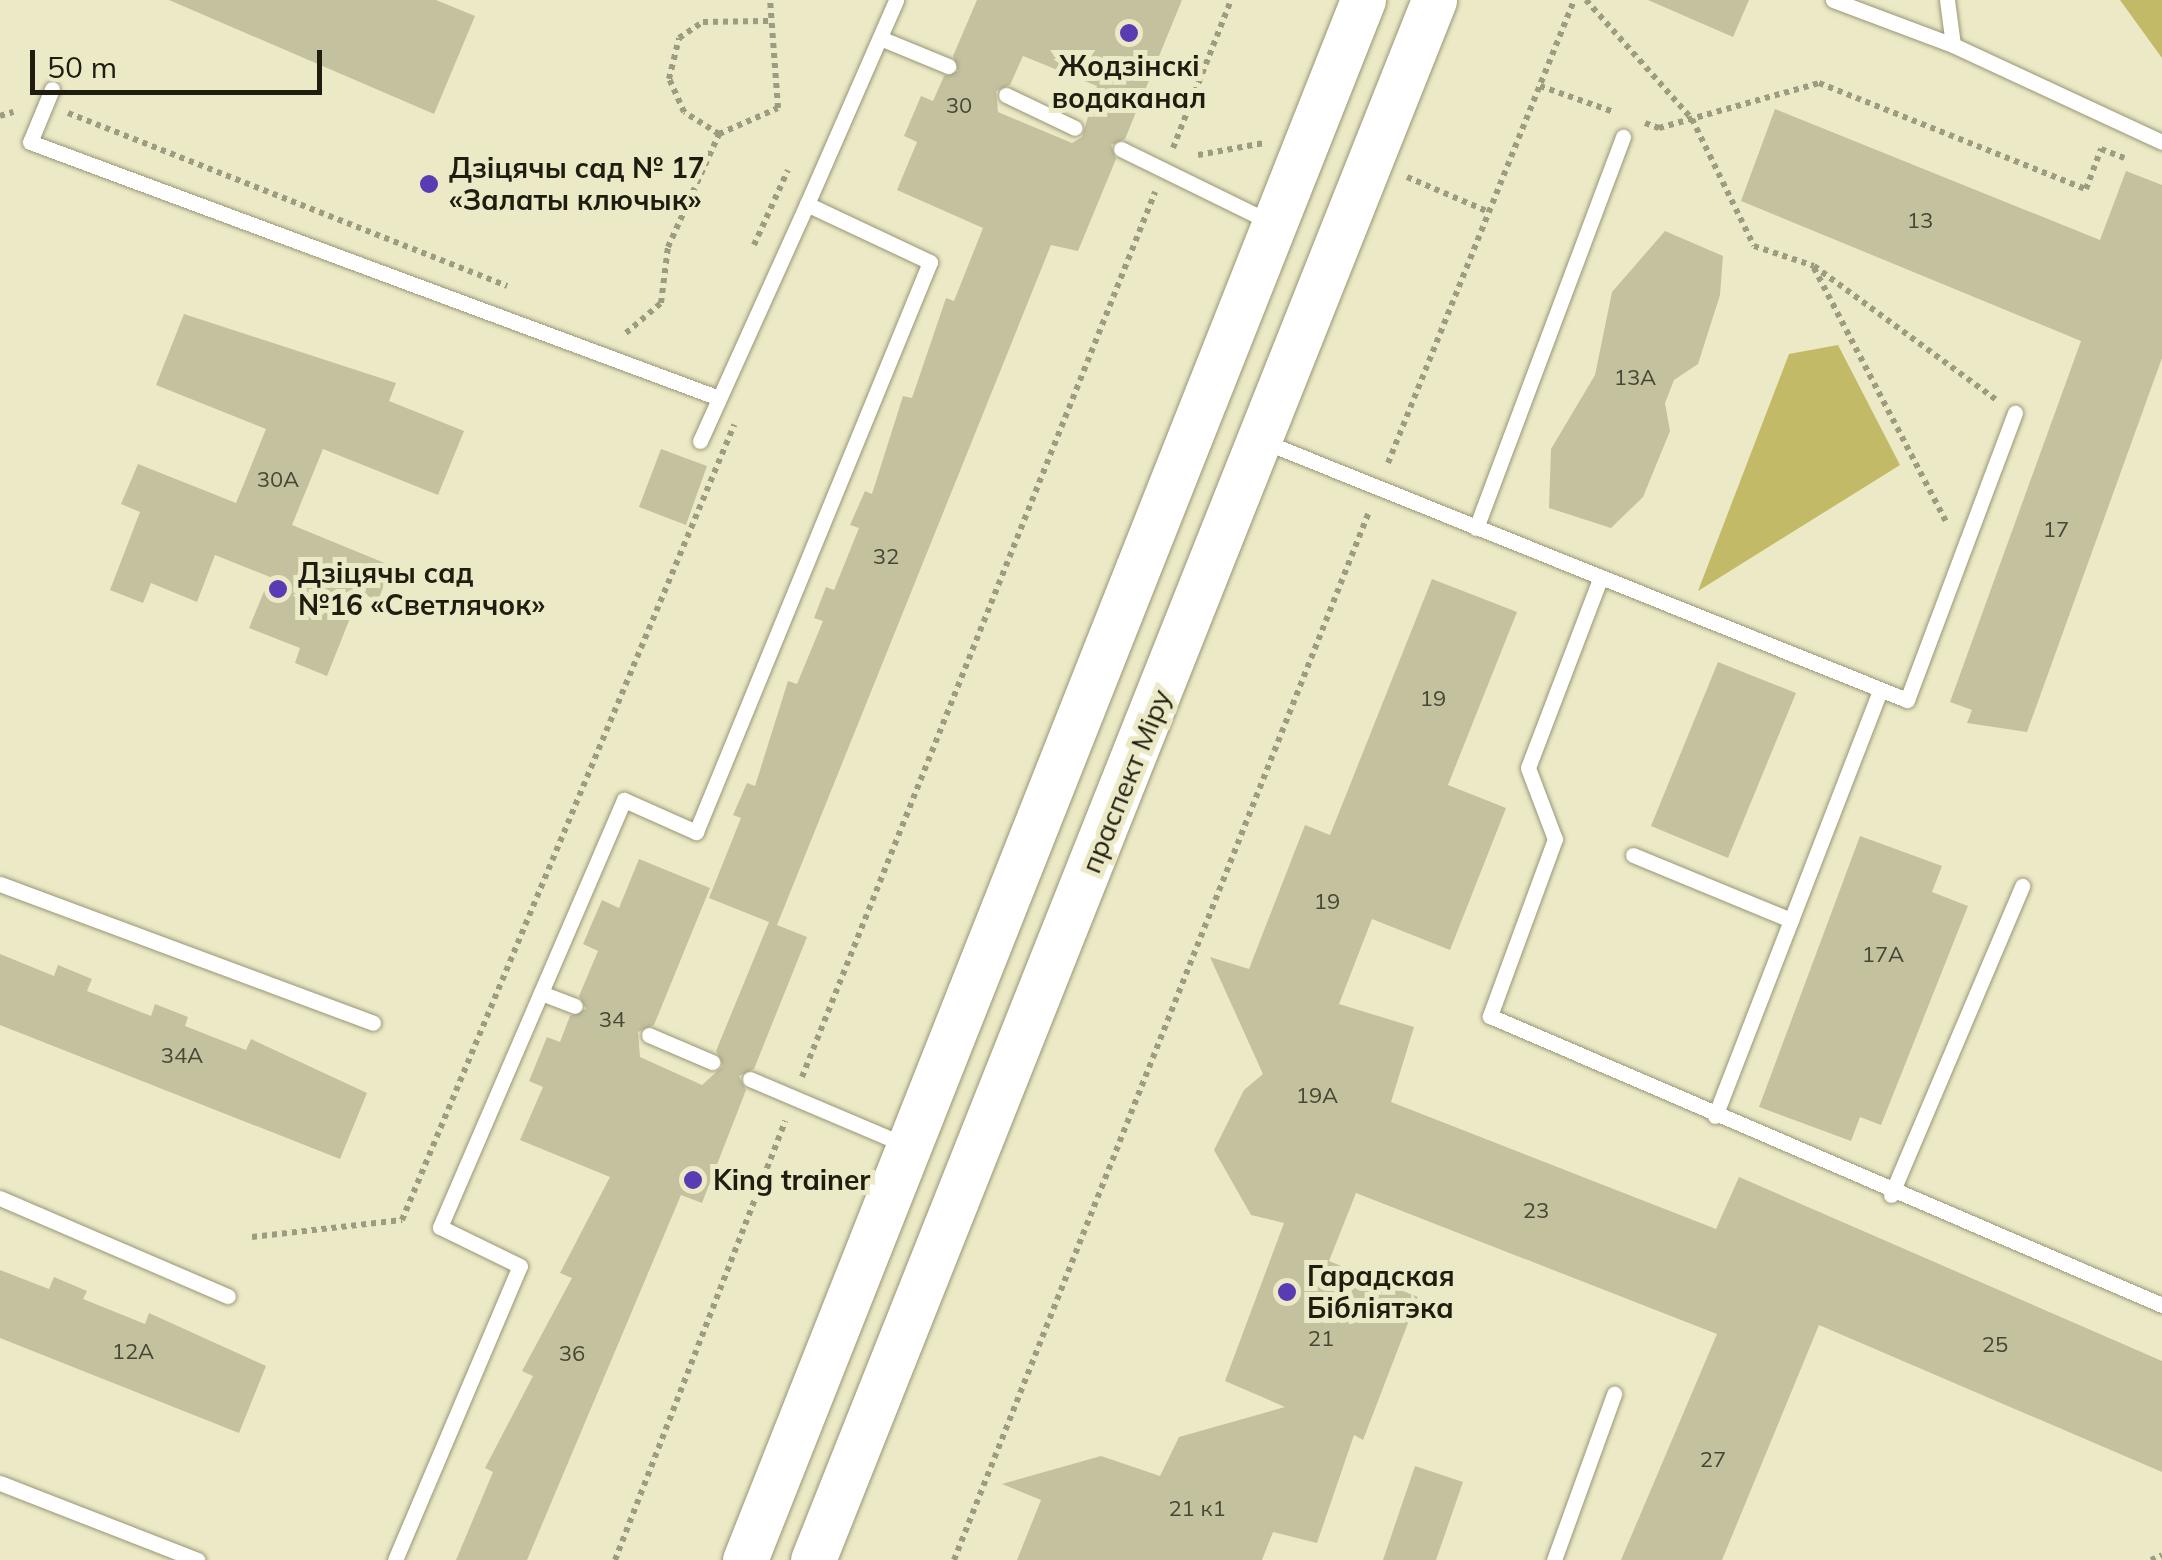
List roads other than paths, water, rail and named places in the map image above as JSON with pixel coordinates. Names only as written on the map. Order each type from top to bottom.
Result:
[{"type":"main road","points":[[745,1560],[1363,0]]},
{"type":"main road","name":"праспект Міру","points":[[813,1560],[967,1170],[1265,442],[1334,249],[1434,0]]},
{"type":"main road","points":[[1275,225],[1334,249]]},
{"type":"main road","points":[[909,1146],[967,1170]]},
{"type":"lane","points":[[700,440],[896,0]]},
{"type":"lane","points":[[1833,0],[1953,45],[2162,142]]},
{"type":"lane","points":[[1947,0],[1953,45]]},
{"type":"lane","points":[[880,38],[948,66]]},
{"type":"lane","points":[[1006,94],[1075,128]]},
{"type":"lane","points":[[49,96],[30,142],[719,398]]},
{"type":"lane","points":[[1476,528],[1622,138]]},
{"type":"lane","points":[[1121,149],[1275,225]]},
{"type":"lane","points":[[395,1560],[520,1266],[440,1228],[624,800],[696,832],[930,262],[807,204]]},
{"type":"lane","points":[[1265,442],[1907,700],[2015,413]]},
{"type":"lane","points":[[1600,579],[1528,768],[1555,839],[1490,1016],[1892,1195],[2162,1305]]},
{"type":"lane","points":[[1715,1116],[1880,690]]},
{"type":"lane","points":[[1633,855],[1791,920]]},
{"type":"lane","points":[[0,884],[373,1023]]},
{"type":"lane","points":[[1892,1195],[2022,886]]},
{"type":"lane","points":[[542,993],[575,1006]]},
{"type":"lane","points":[[649,1036],[712,1062]]},
{"type":"lane","points":[[750,1079],[909,1146]]},
{"type":"lane","points":[[0,1198],[228,1296]]},
{"type":"lane","points":[[1554,1560],[1614,1394]]},
{"type":"lane","points":[[0,1483],[198,1560]]},
{"type":"place","name":"Жодзінскі водаканал","points":[[1129,33]]},
{"type":"place","name":"Дзіцячы сад № 17 «Залаты ключык»","points":[[429,184]]},
{"type":"place","name":"Дзіцячы сад №16 «Светлячок»","points":[[278,589]]},
{"type":"place","name":"King trainer","points":[[693,1180]]},
{"type":"place","name":"Гарадская Бібліятэка","points":[[1287,1292]]}]
